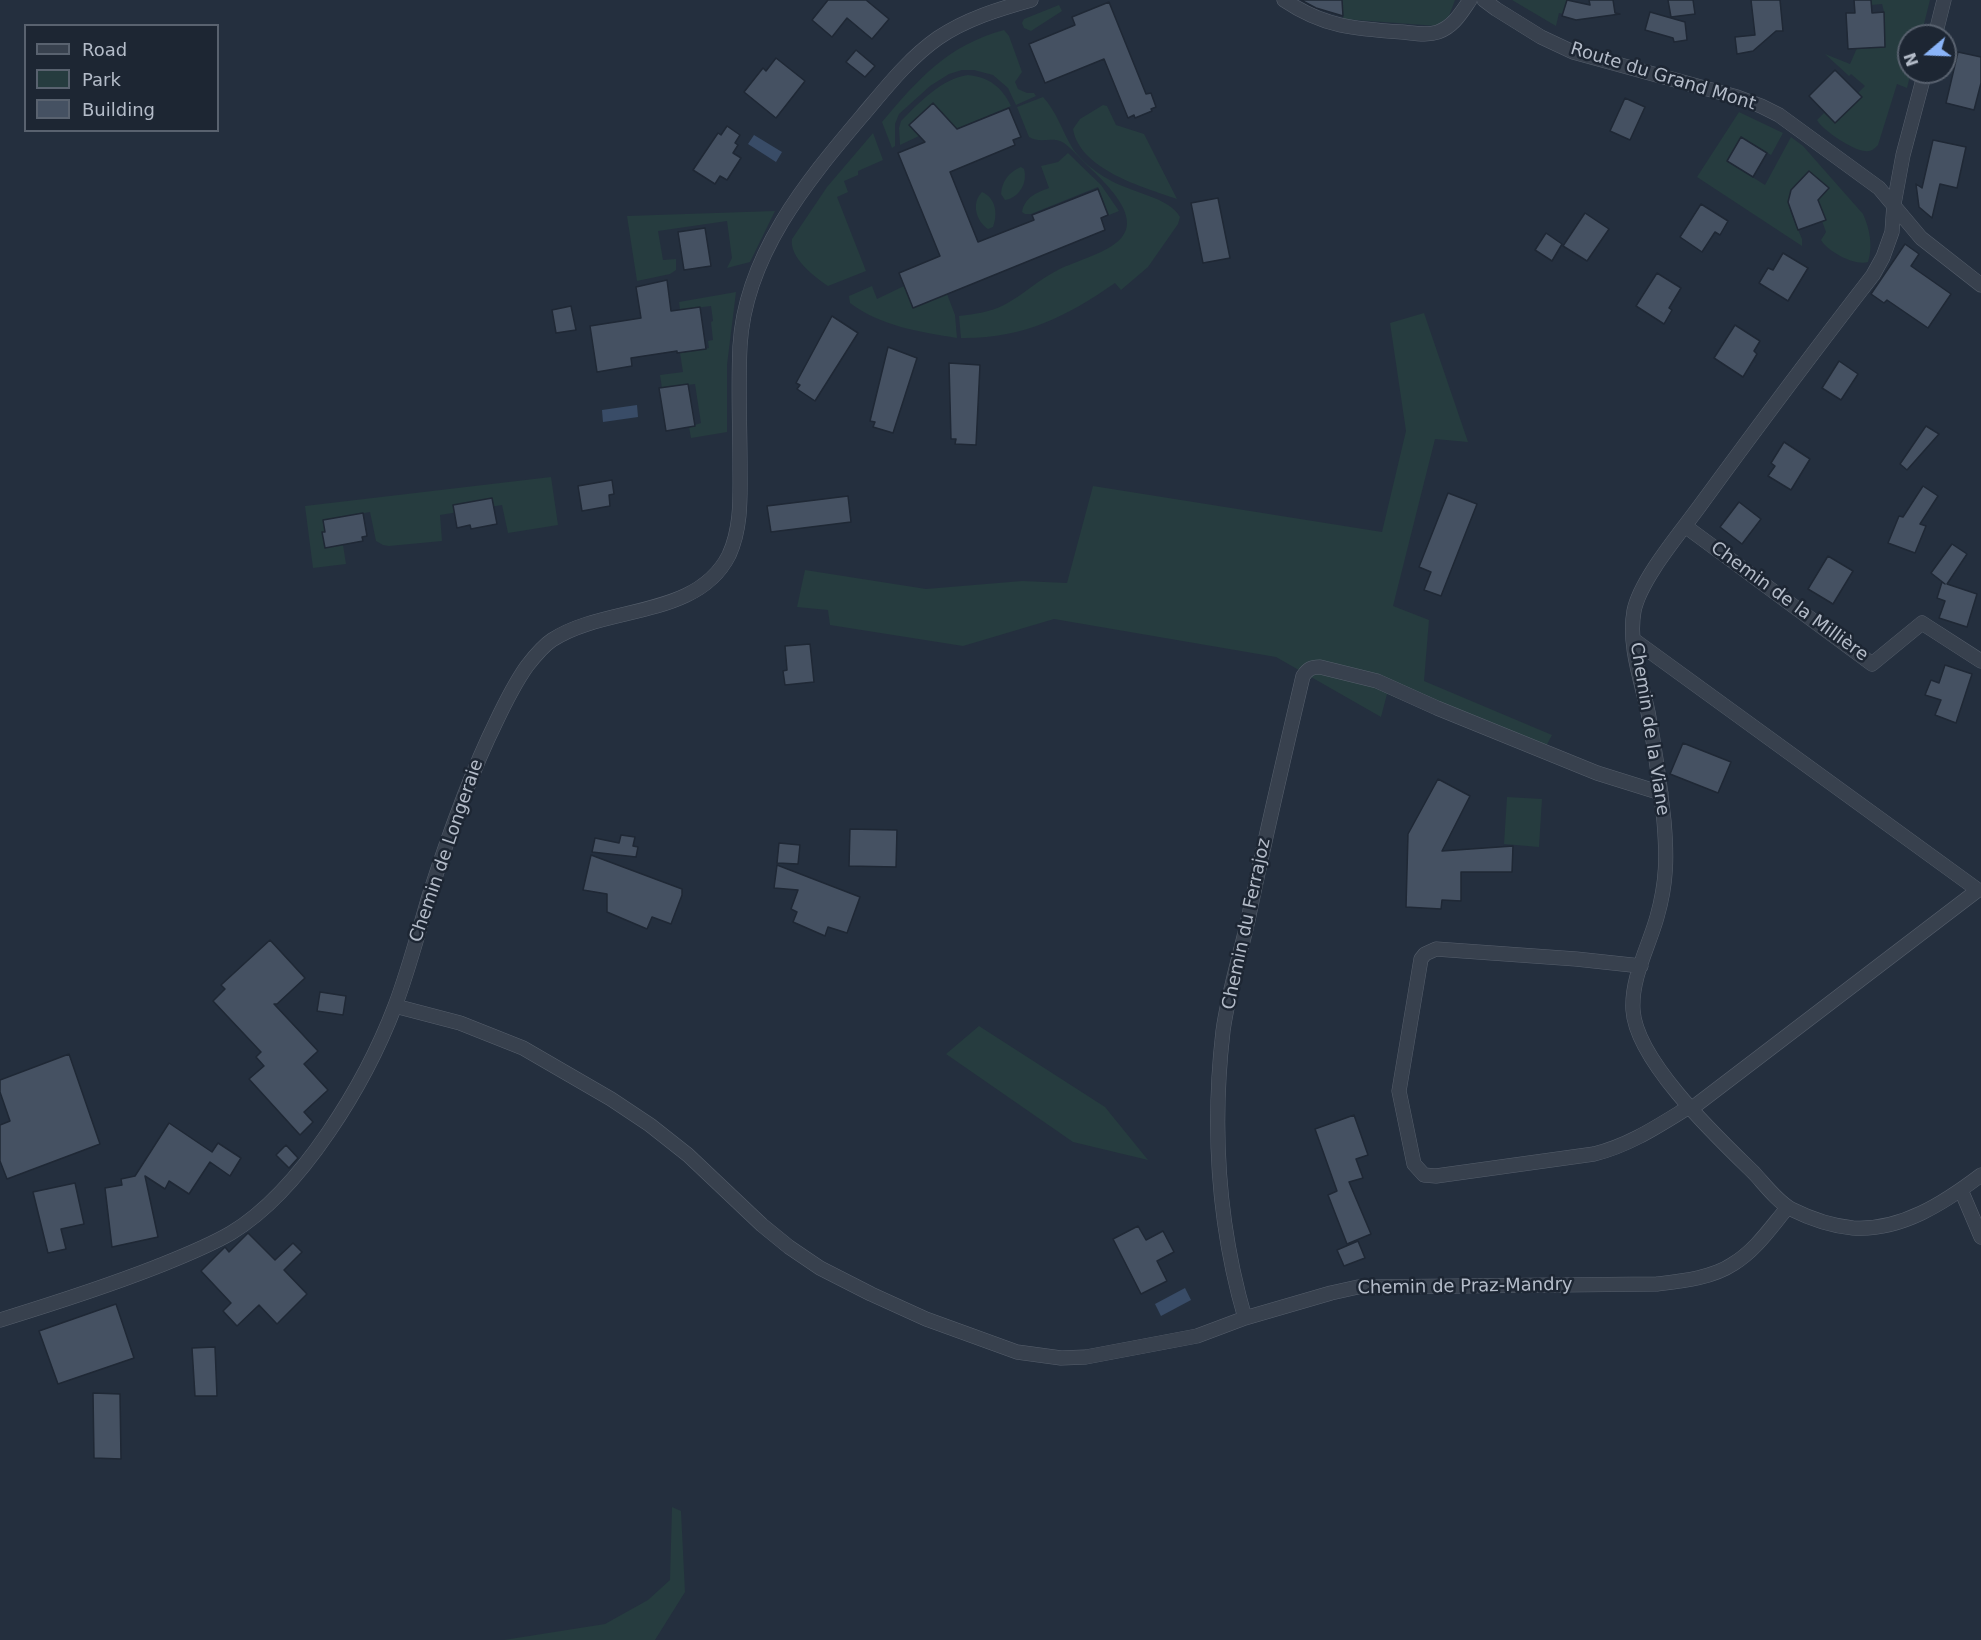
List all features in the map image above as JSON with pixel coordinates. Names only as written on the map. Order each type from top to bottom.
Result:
[{"type":"street","name":"Chemin de Longeraie","points":[[0,1320],[127,1279],[201,1249],[234,1230],[268,1204],[296,1174],[330,1129],[366,1070],[395,1006],[467,783],[503,707],[526,667],[549,642],[572,630],[637,612],[690,593],[714,577],[728,555],[738,531],[740,499],[740,342],[750,287],[770,243],[788,213],[838,145],[895,77],[923,50],[945,33],[966,22],[1031,0]]},
{"type":"street","points":[[1284,0],[1327,23],[1370,30],[1425,34],[1440,31],[1455,22],[1470,0]]},
{"type":"street","name":"Route du Grand Mont","points":[[1484,0],[1541,37],[1573,52],[1737,97],[1779,115],[1879,188],[1921,238],[1981,285]]},
{"type":"street","points":[[1938,24],[1944,0]]},
{"type":"street","name":"Chemin de la Viane","points":[[1922,84],[1903,155],[1894,204],[1892,232],[1883,258],[1873,275],[1780,395],[1685,526],[1650,575],[1638,598],[1634,611],[1634,640],[1659,768],[1667,869],[1657,919],[1641,966],[1633,1010],[1637,1032],[1651,1056],[1690,1108],[1788,1207],[1814,1219],[1838,1226],[1851,1228],[1883,1226],[1899,1222],[1928,1209],[1961,1190],[1981,1175]]},
{"type":"street","name":"Chemin de la Millière","points":[[1685,526],[1872,663],[1922,623],[1981,661]]},
{"type":"street","points":[[1634,640],[1978,890],[1690,1108],[1635,1139],[1614,1149],[1594,1154],[1436,1176],[1424,1175],[1414,1164],[1399,1091],[1421,958],[1425,954],[1436,949],[1497,952],[1641,966]]},
{"type":"street","name":"Chemin du Ferrajoz","points":[[1245,1318],[1232,1270],[1221,1198],[1217,1143],[1223,1029],[1303,676],[1307,669],[1312,667],[1377,681],[1597,773],[1661,793]]},
{"type":"street","name":"Chemin de Praz-Mandry","points":[[395,1006],[460,1023],[523,1048],[611,1099],[650,1125],[688,1155],[762,1225],[804,1257],[871,1294],[975,1338],[1017,1352],[1061,1358],[1095,1355],[1197,1336],[1245,1318],[1358,1287],[1645,1284],[1678,1281],[1717,1272],[1733,1264],[1757,1245],[1788,1207]]},
{"type":"street","points":[[1961,1190],[1981,1238]]},
{"type":"green space","points":[[1342,0],[1455,0],[1449,16],[1437,26],[1343,19]]},
{"type":"green space","points":[[1512,0],[1567,0],[1563,14],[1559,13],[1556,26]]},
{"type":"green space","points":[[1871,0],[1930,0],[1924,24],[1897,24],[1897,84],[1878,145],[1867,151],[1854,148],[1839,139],[1817,120],[1824,113],[1835,123],[1861,97],[1858,93],[1865,86],[1851,74],[1849,76],[1825,54],[1850,64],[1857,48],[1885,47],[1882,4],[1871,5]]},
{"type":"green space","points":[[1059,5],[1062,11],[1059,13],[1031,31],[1024,28],[1022,23],[1024,19]]},
{"type":"green space","points":[[1004,30],[1009,36],[1022,72],[1015,82],[1018,89],[1034,93],[1036,96],[1016,105],[1008,88],[993,75],[974,70],[962,70],[949,74],[930,86],[899,114],[895,124],[895,146],[892,148],[882,122],[908,92],[950,54],[984,36]]},
{"type":"green space","points":[[968,75],[994,84],[1011,106],[932,139],[930,134],[947,118],[933,103],[909,125],[919,136],[900,145],[901,121],[940,86]]},
{"type":"green space","points":[[1043,97],[1056,115],[1073,149],[1085,162],[1116,184],[1167,204],[1180,217],[1178,224],[1148,267],[1121,290],[1115,283],[1061,316],[1024,330],[1004,335],[961,338],[959,316],[988,311],[1004,305],[1051,274],[1110,247],[1122,237],[1127,228],[1127,218],[1123,208],[1110,188],[1070,148],[1060,141],[1037,140],[1029,137],[1017,107]]},
{"type":"green space","points":[[1103,105],[1107,106],[1116,125],[1144,134],[1177,199],[1115,175],[1087,156],[1078,143],[1073,129],[1080,119]]},
{"type":"green space","points":[[1739,112],[1783,133],[1771,155],[1741,137],[1727,161],[1765,185],[1791,137],[1803,146],[1863,214],[1870,238],[1868,262],[1856,262],[1842,257],[1824,245],[1821,240],[1826,232],[1822,221],[1825,219],[1818,200],[1829,188],[1809,171],[1793,189],[1789,203],[1802,239],[1802,246],[1697,177]]},
{"type":"green space","points":[[873,133],[883,160],[858,171],[858,175],[844,181],[848,192],[837,197],[866,271],[828,286],[799,260],[792,246],[792,239],[827,187]]},
{"type":"green space","points":[[1068,153],[1101,185],[1119,211],[1109,215],[1098,187],[1031,214],[1022,212],[1028,199],[1049,188],[1041,166],[1058,162]]},
{"type":"green space","points":[[1021,167],[1024,169],[1025,179],[1021,189],[1010,199],[1005,200],[1001,194],[1005,181],[1010,174]]},
{"type":"green space","points":[[982,192],[990,198],[995,207],[995,222],[993,227],[988,229],[980,221],[976,212],[977,201]]},
{"type":"green space","points":[[775,211],[750,262],[727,268],[732,258],[727,221],[658,231],[663,260],[676,259],[676,270],[670,274],[637,281],[627,216]]},
{"type":"green space","points":[[872,286],[877,299],[904,286],[913,308],[947,294],[955,315],[957,338],[887,323],[850,303],[849,296]]},
{"type":"green space","points":[[736,292],[727,365],[727,432],[691,438],[689,427],[701,423],[695,384],[662,388],[660,375],[683,372],[680,353],[709,348],[708,341],[713,340],[711,322],[713,321],[711,306],[680,310],[679,302]]},
{"type":"green space","points":[[1424,313],[1468,442],[1435,439],[1393,606],[1429,620],[1424,681],[1552,735],[1541,756],[1387,694],[1381,717],[1276,657],[1054,619],[963,646],[830,625],[828,610],[797,607],[805,570],[926,589],[1022,581],[1067,583],[1093,486],[1382,532],[1406,431],[1390,323]]},
{"type":"green space","points":[[551,477],[558,525],[508,533],[502,505],[440,515],[442,541],[389,546],[376,541],[370,512],[323,520],[325,532],[322,533],[325,547],[343,545],[346,564],[313,568],[305,506]]},
{"type":"green space","points":[[1507,797],[1542,799],[1539,847],[1504,844]]},
{"type":"green space","points":[[979,1026],[1105,1107],[1148,1160],[1073,1142],[946,1054]]},
{"type":"green space","points":[[672,1507],[681,1511],[685,1592],[655,1640],[504,1640],[605,1624],[648,1600],[670,1580]]},
{"type":"water","points":[[754,135],[782,152],[776,162],[748,144]]},
{"type":"water","points":[[637,405],[638,417],[603,422],[602,410]]},
{"type":"water","points":[[1185,1288],[1191,1300],[1161,1316],[1155,1304]]},
{"type":"building","points":[[828,0],[866,0],[889,19],[872,39],[847,18],[832,37],[812,20]]},
{"type":"building","points":[[1301,0],[1342,0],[1343,16],[1316,8]]},
{"type":"building","points":[[1567,0],[1590,5],[1589,0],[1613,0],[1615,13],[1620,14],[1576,20],[1562,16]]},
{"type":"building","points":[[1668,0],[1693,0],[1695,14],[1671,17]]},
{"type":"building","points":[[1751,0],[1780,0],[1783,31],[1776,31],[1753,51],[1737,54],[1735,37],[1755,35]]},
{"type":"building","points":[[1854,0],[1871,0],[1872,13],[1884,12],[1885,47],[1848,49],[1846,13],[1855,13]]},
{"type":"building","points":[[1109,2],[1146,94],[1151,93],[1156,107],[1135,118],[1134,115],[1128,118],[1104,59],[1045,83],[1029,44],[1075,25],[1072,17]]},
{"type":"building","points":[[1650,12],[1685,22],[1687,40],[1674,42],[1673,38],[1645,30]]},
{"type":"building","points":[[856,50],[875,66],[865,77],[846,62]]},
{"type":"building","points":[[1958,52],[1981,57],[1981,83],[1974,110],[1946,103],[1950,84],[1957,84]]},
{"type":"building","points":[[776,58],[805,81],[776,118],[744,92],[763,68],[766,71]]},
{"type":"building","points":[[1835,70],[1862,97],[1835,123],[1809,96]]},
{"type":"building","points":[[1625,98],[1645,107],[1630,140],[1610,131]]},
{"type":"building","points":[[933,103],[957,129],[1009,108],[1021,137],[1013,140],[1015,145],[950,172],[978,242],[1034,220],[1032,215],[1098,189],[1108,215],[1101,218],[1105,230],[913,308],[899,273],[940,256],[898,153],[925,142],[909,125]]},
{"type":"building","points":[[727,126],[740,135],[733,153],[741,158],[727,180],[720,176],[715,184],[693,170],[718,133],[721,135]]},
{"type":"building","points":[[1741,137],[1767,153],[1753,177],[1727,161]]},
{"type":"building","points":[[1933,140],[1966,147],[1957,188],[1940,184],[1932,218],[1919,207],[1916,184],[1922,188]]},
{"type":"building","points":[[1809,171],[1829,188],[1818,200],[1826,220],[1798,230],[1788,202],[1791,190]]},
{"type":"building","points":[[1218,198],[1230,258],[1203,263],[1191,203]]},
{"type":"building","points":[[1701,204],[1728,221],[1720,235],[1715,232],[1702,252],[1680,237]]},
{"type":"building","points":[[1585,213],[1609,229],[1587,261],[1563,246]]},
{"type":"building","points":[[705,228],[711,266],[684,270],[678,232]]},
{"type":"building","points":[[1546,233],[1562,244],[1552,261],[1535,250]]},
{"type":"building","points":[[1905,244],[1919,254],[1911,266],[1951,294],[1928,328],[1887,300],[1884,303],[1871,294]]},
{"type":"building","points":[[1783,253],[1808,268],[1788,301],[1759,283],[1768,268],[1773,270]]},
{"type":"building","points":[[1657,273],[1681,288],[1669,308],[1672,310],[1664,324],[1636,306]]},
{"type":"building","points":[[667,280],[671,311],[700,307],[706,349],[631,358],[632,366],[597,372],[590,326],[641,318],[636,287]]},
{"type":"building","points":[[571,306],[576,330],[556,333],[552,310]]},
{"type":"building","points":[[832,316],[858,333],[815,401],[797,389],[800,385],[796,383]]},
{"type":"building","points":[[1735,325],[1760,341],[1754,351],[1757,354],[1743,377],[1714,358]]},
{"type":"building","points":[[888,347],[917,358],[893,433],[873,427],[875,422],[870,421]]},
{"type":"building","points":[[1839,361],[1858,374],[1841,400],[1822,388]]},
{"type":"building","points":[[949,363],[980,365],[976,445],[955,444],[956,439],[951,439]]},
{"type":"building","points":[[688,384],[695,426],[666,431],[659,388]]},
{"type":"building","points":[[1926,426],[1939,434],[1907,470],[1900,464]]},
{"type":"building","points":[[1784,442],[1810,459],[1791,490],[1768,476],[1775,466],[1771,463]]},
{"type":"building","points":[[612,480],[614,494],[609,495],[610,506],[582,511],[578,486]]},
{"type":"building","points":[[1923,486],[1938,496],[1920,524],[1926,526],[1915,553],[1888,543],[1899,516],[1903,517]]},
{"type":"building","points":[[1448,493],[1477,504],[1441,596],[1424,590],[1431,572],[1419,567]]},
{"type":"building","points":[[848,496],[851,522],[771,532],[767,506]]},
{"type":"building","points":[[492,498],[497,524],[471,529],[470,525],[457,528],[453,505]]},
{"type":"building","points":[[1739,502],[1761,519],[1742,544],[1720,527]]},
{"type":"building","points":[[363,513],[367,536],[362,537],[363,541],[325,548],[322,532],[325,532],[323,520]]},
{"type":"building","points":[[1952,544],[1967,554],[1947,584],[1977,594],[1967,627],[1939,618],[1945,601],[1937,598],[1942,582],[1945,584],[1931,573]]},
{"type":"building","points":[[1828,556],[1853,571],[1833,604],[1808,589]]},
{"type":"building","points":[[810,644],[814,682],[785,685],[783,671],[787,670],[785,646]]},
{"type":"building","points":[[1945,665],[1972,674],[1956,723],[1935,715],[1941,700],[1925,695],[1931,680],[1939,683]]},
{"type":"building","points":[[1683,743],[1731,762],[1718,793],[1670,774]]},
{"type":"building","points":[[1438,779],[1470,796],[1442,851],[1513,846],[1512,872],[1461,872],[1461,901],[1442,900],[1441,909],[1406,907],[1408,834]]},
{"type":"building","points":[[850,829],[897,830],[896,867],[849,866]]},
{"type":"building","points":[[621,835],[635,837],[633,846],[638,847],[636,857],[592,852],[595,838],[619,843]]},
{"type":"building","points":[[779,843],[800,845],[798,864],[777,863]]},
{"type":"building","points":[[591,855],[682,889],[671,924],[652,917],[647,929],[607,912],[607,894],[583,890]]},
{"type":"building","points":[[777,865],[860,897],[847,933],[828,927],[825,936],[793,922],[797,912],[791,909],[798,890],[774,888]]},
{"type":"building","points":[[270,940],[305,978],[277,1004],[274,1004],[318,1051],[304,1064],[328,1090],[304,1112],[313,1122],[300,1135],[249,1079],[264,1066],[256,1057],[261,1052],[213,1001],[225,989],[221,985]]},
{"type":"building","points":[[320,992],[346,996],[343,1015],[317,1011]]},
{"type":"building","points":[[69,1054],[100,1144],[7,1179],[0,1161],[0,1125],[10,1121],[0,1092],[0,1080]]},
{"type":"building","points":[[1354,1115],[1368,1155],[1356,1159],[1363,1178],[1349,1182],[1371,1234],[1347,1244],[1328,1195],[1337,1191],[1315,1129]]},
{"type":"building","points":[[169,1123],[212,1152],[218,1143],[241,1158],[230,1176],[210,1162],[189,1194],[169,1181],[165,1189],[145,1176],[158,1237],[112,1247],[105,1188],[122,1185],[121,1179],[135,1176]]},
{"type":"building","points":[[286,1145],[298,1158],[289,1168],[276,1155]]},
{"type":"building","points":[[75,1183],[84,1224],[61,1229],[66,1249],[48,1253],[33,1192]]},
{"type":"building","points":[[1138,1226],[1146,1240],[1163,1231],[1174,1252],[1157,1261],[1167,1281],[1141,1294],[1113,1239]]},
{"type":"building","points":[[248,1233],[275,1260],[293,1243],[302,1252],[284,1270],[307,1294],[277,1324],[259,1305],[237,1326],[223,1311],[231,1303],[201,1271],[225,1247],[229,1252]]},
{"type":"building","points":[[1358,1241],[1365,1258],[1344,1266],[1337,1250]]},
{"type":"building","points":[[116,1304],[134,1358],[58,1384],[39,1331]]},
{"type":"building","points":[[215,1347],[217,1396],[195,1396],[192,1348]]},
{"type":"building","points":[[93,1393],[120,1394],[121,1459],[94,1458]]}]
